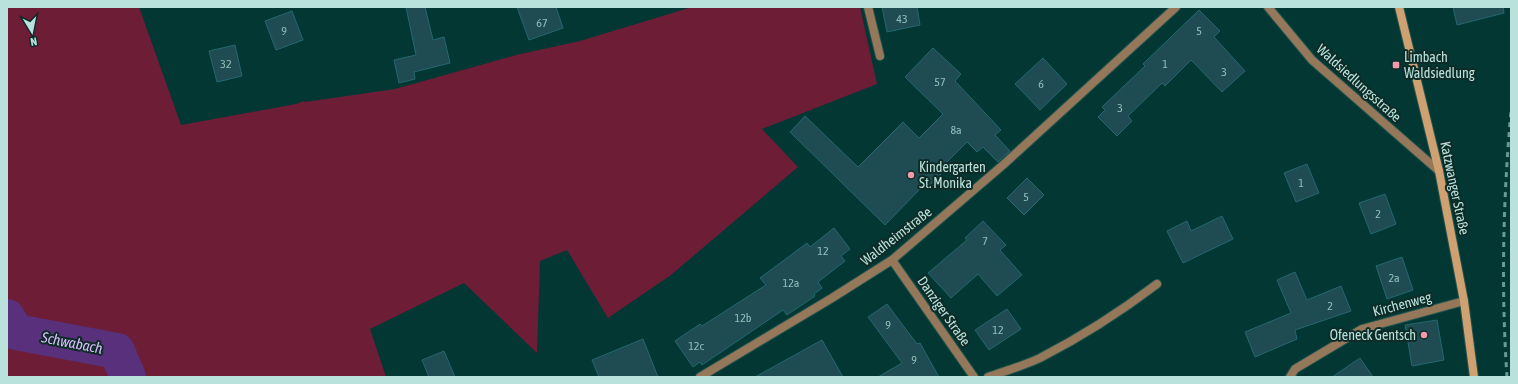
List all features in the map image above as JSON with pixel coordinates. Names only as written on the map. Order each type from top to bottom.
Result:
[{"type":"main road","name":"Katzwanger Straße","points":[[1399,7],[1439,171],[1464,301],[1474,377]]},
{"type":"street","points":[[868,7],[880,56]]},
{"type":"street","name":"Waldheimstraße","points":[[700,377],[832,298],[892,260],[1003,165],[1176,7]]},
{"type":"street","name":"Waldsiedlungsstraße","points":[[1268,7],[1312,60],[1439,171]]},
{"type":"street","name":"Danziger Straße","points":[[892,260],[974,377]]},
{"type":"street","points":[[988,377],[1039,358],[1128,306],[1157,284]]},
{"type":"street","name":"Kirchenweg","points":[[1290,377],[1295,369],[1362,329],[1464,301]]},
{"type":"shaded area","points":[[7,7],[139,7],[181,125],[296,104],[304,101],[395,89],[516,55],[580,41],[692,7],[860,7],[877,84],[762,129],[798,167],[671,275],[608,318],[567,250],[540,261],[537,353],[464,283],[370,329],[386,377],[7,377]]},
{"type":"building","points":[[406,7],[425,7],[433,40],[444,37],[450,63],[414,72],[415,79],[399,83],[394,60],[416,55]]},
{"type":"building","points":[[517,7],[556,7],[563,28],[529,40]]},
{"type":"building","points":[[882,7],[917,7],[920,25],[887,32]]},
{"type":"building","points":[[1453,7],[1503,7],[1504,13],[1457,25]]},
{"type":"building","points":[[1199,10],[1220,31],[1214,37],[1245,71],[1222,92],[1191,60],[1165,86],[1162,83],[1128,116],[1132,121],[1117,136],[1098,117],[1105,110],[1102,107],[1145,66],[1143,64]]},
{"type":"building","points":[[292,11],[303,40],[276,50],[265,21]]},
{"type":"building","points":[[235,45],[242,76],[217,82],[209,51]]},
{"type":"building","points":[[933,48],[961,74],[955,81],[1001,130],[995,135],[1010,151],[998,162],[983,147],[977,152],[967,142],[940,169],[943,172],[927,188],[924,185],[885,225],[790,132],[805,116],[858,167],[903,122],[919,138],[943,114],[905,77]]},
{"type":"building","points":[[1043,58],[1067,84],[1040,110],[1015,84]]},
{"type":"building","points":[[1307,164],[1319,193],[1296,202],[1284,173]]},
{"type":"building","points":[[1027,178],[1044,195],[1024,215],[1007,198]]},
{"type":"building","points":[[1385,194],[1396,224],[1371,234],[1359,203]]},
{"type":"building","points":[[1222,216],[1233,239],[1183,263],[1167,231],[1187,221],[1191,231]]},
{"type":"building","points":[[983,221],[1006,245],[1000,250],[1022,275],[997,296],[978,274],[951,298],[928,273],[967,240],[965,238]]},
{"type":"building","points":[[834,228],[850,249],[841,256],[845,261],[818,282],[822,288],[814,294],[815,296],[787,315],[783,310],[702,365],[700,362],[693,367],[675,341],[700,324],[702,326],[766,285],[760,278],[807,243],[810,247]]},
{"type":"building","points":[[1402,257],[1413,290],[1387,299],[1376,266]]},
{"type":"building","points":[[1295,272],[1307,300],[1341,286],[1351,311],[1295,330],[1297,339],[1255,357],[1245,332],[1291,313],[1277,280]]},
{"type":"building","points":[[887,304],[917,344],[920,343],[939,377],[878,377],[902,363],[868,317]]},
{"type":"building","points":[[1007,309],[1021,329],[989,350],[975,330]]},
{"type":"building","name":"Ofeneck Gentsch","points":[[1437,320],[1444,360],[1412,366],[1405,325]]},
{"type":"building","points":[[643,339],[658,377],[599,377],[592,360]]},
{"type":"building","points":[[822,340],[843,377],[755,377]]},
{"type":"building","points":[[444,351],[455,377],[429,377],[422,360]]},
{"type":"building","points":[[1360,358],[1373,377],[1332,377]]},
{"type":"waterway","name":"Schwabach","points":[[7,317],[16,332],[117,351],[128,377]]},
{"type":"railway","points":[[1507,377],[1504,311],[1504,244],[1506,177],[1511,111]]},
{"type":"place","name":"Limbach Waldsiedlung","points":[[1396,65]]},
{"type":"place","name":"Kindergarten St. Monika","points":[[911,175]]},
{"type":"place","name":"Ofeneck Gentsch","points":[[1424,335]]}]
